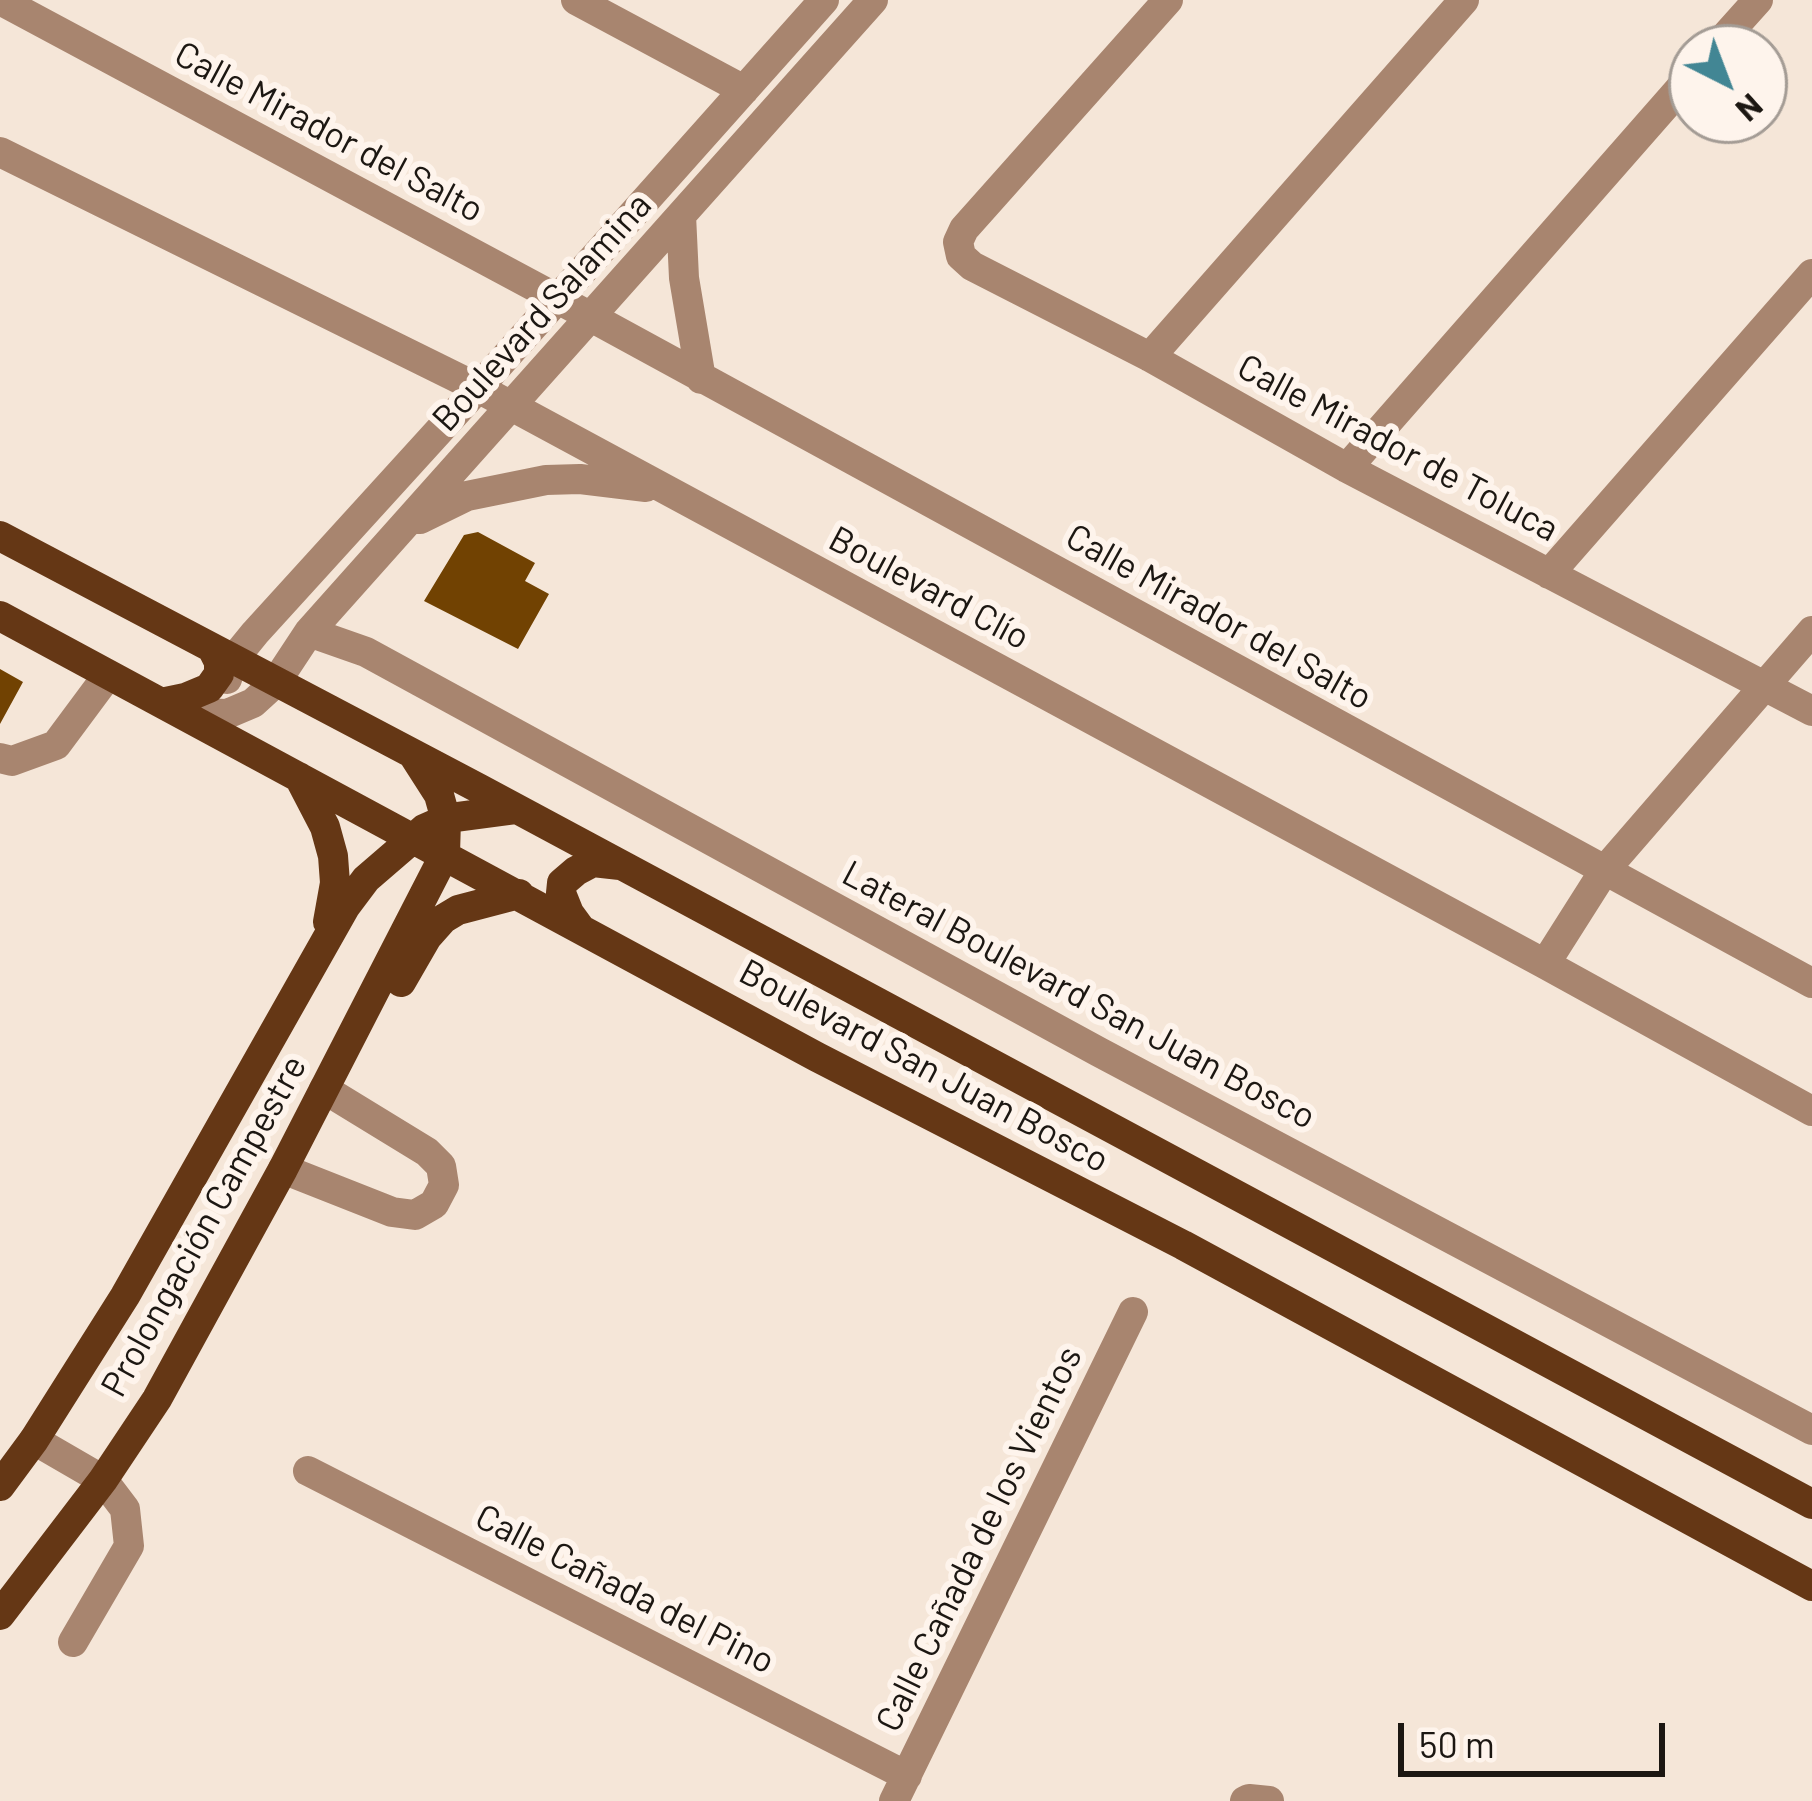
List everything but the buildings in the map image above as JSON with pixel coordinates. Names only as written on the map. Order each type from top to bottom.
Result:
[{"type":"main road","name":"Boulevard San Juan Bosco","points":[[0,536],[1812,1504]]},
{"type":"main road","name":"Boulevard San Juan Bosco","points":[[0,616],[817,1057],[1183,1245],[1812,1586]]},
{"type":"main road","points":[[161,703],[209,688],[219,674],[222,654]]},
{"type":"main road","points":[[412,753],[439,795],[446,820],[445,854]]},
{"type":"main road","points":[[299,777],[325,827],[333,856],[335,883],[323,946]]},
{"type":"main road","name":"Prolongación Campestre","points":[[0,1486],[125,1296],[345,907],[366,879],[424,829],[446,820],[517,809]]},
{"type":"main road","name":"Prolongación Campestre","points":[[0,1615],[103,1480],[157,1399],[283,1169],[445,854]]},
{"type":"main road","points":[[580,928],[561,893],[562,883],[593,862],[620,865]]},
{"type":"main road","points":[[327,1083],[365,1047],[427,937],[443,919],[471,906],[519,895]]},
{"type":"street","name":"Calle Mirador del Salto","points":[[0,0],[1812,983]]},
{"type":"street","points":[[576,0],[744,90]]},
{"type":"street","name":"Boulevard Salamina","points":[[222,654],[478,388],[824,0]]},
{"type":"street","name":"Boulevard Salamina","points":[[276,682],[309,632],[873,0]]},
{"type":"street","name":"Calle Mirador de Toluca","points":[[1168,0],[964,229],[958,242],[961,256],[1347,468],[1812,711]]},
{"type":"street","points":[[1150,357],[1464,0]]},
{"type":"street","points":[[1736,24],[1758,0]]},
{"type":"street","points":[[1347,468],[1668,102]]},
{"type":"street","name":"Boulevard Clío","points":[[0,152],[478,388],[1812,1111]]},
{"type":"street","points":[[681,215],[684,278],[701,379]]},
{"type":"street","points":[[1549,574],[1812,274]]},
{"type":"street","points":[[403,526],[467,496],[546,480],[580,479],[663,489]]},
{"type":"street","points":[[1545,964],[1604,872],[1812,631]]},
{"type":"street","name":"Lateral Boulevard San Juan Bosco","points":[[309,632],[366,652],[1099,1052],[1812,1430]]},
{"type":"street","points":[[222,654],[227,714],[253,752]]},
{"type":"street","points":[[0,758],[12,761],[56,745],[108,675]]},
{"type":"street","points":[[161,703],[198,713],[227,714],[253,703],[276,682]]},
{"type":"street","points":[[283,1169],[392,1211],[415,1215],[434,1204],[444,1185],[441,1166],[427,1152],[327,1083]]},
{"type":"street","name":"Calle Cañada de los Vientos","points":[[900,1789],[1133,1312]]},
{"type":"street","points":[[34,1440],[103,1480],[125,1509],[129,1546],[73,1642]]},
{"type":"street","name":"Calle Cañada del Pino","points":[[308,1471],[900,1789]]},
{"type":"street","points":[[1245,1801],[1269,1801]]}]
